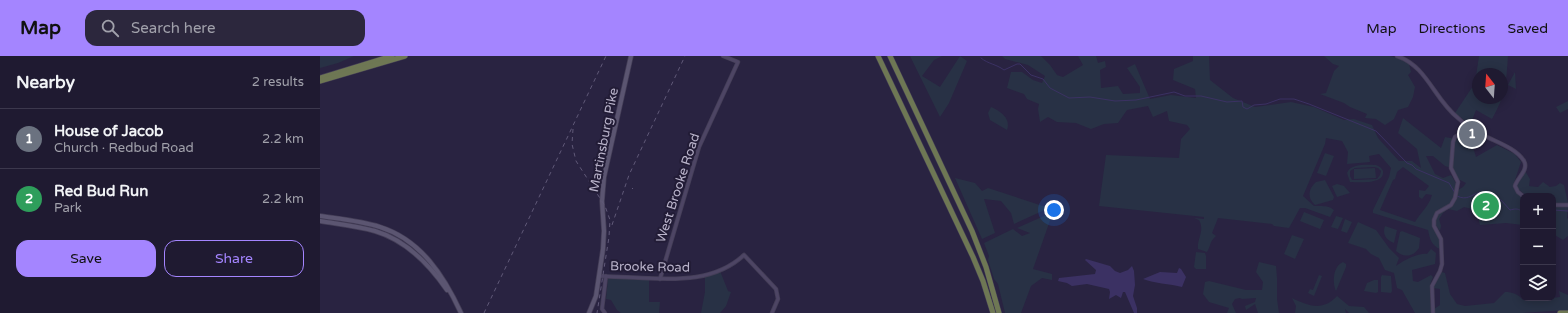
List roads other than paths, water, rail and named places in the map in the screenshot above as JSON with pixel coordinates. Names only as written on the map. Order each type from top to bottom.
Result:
[{"type":"highway","points":[[320,78],[392,56]]},
{"type":"highway","points":[[320,82],[405,56]]},
{"type":"highway","points":[[878,56],[973,258],[983,281],[993,313]]},
{"type":"highway","points":[[890,56],[972,231],[986,267],[999,313]]},
{"type":"highway","points":[[1560,313],[1568,312]]},
{"type":"main road","name":"Martinsburg Pike","points":[[589,313],[595,299],[604,240],[602,200],[603,184],[631,56]]},
{"type":"main road","points":[[320,216],[378,226],[409,242],[423,254],[448,286],[460,313]]},
{"type":"main road","points":[[320,221],[376,231],[403,244],[422,259],[438,278],[452,298],[460,313]]},
{"type":"street","name":"West Brooke Road","points":[[660,279],[699,147],[738,62],[723,56]]},
{"type":"street","points":[[1397,56],[1418,68],[1446,107],[1469,127],[1515,152],[1522,158],[1525,163],[1525,167],[1515,186],[1520,194]]},
{"type":"street","points":[[1433,313],[1432,286],[1442,266],[1441,239],[1435,228],[1434,220],[1437,213],[1451,204],[1454,200],[1458,184],[1451,169],[1453,140],[1469,127]]},
{"type":"street","points":[[1556,205],[1568,205]]},
{"type":"street","name":"Brooke Road","points":[[599,276],[684,279],[725,268],[744,255],[777,291],[778,300],[772,313]]},
{"type":"street","points":[[605,313],[602,309],[606,276]]},
{"type":"waterway","points":[[981,58],[986,62],[998,66],[1004,70],[1020,64],[1031,75],[1043,79],[1050,88],[1069,98],[1090,97],[1115,101],[1136,100],[1174,92],[1185,96],[1201,96],[1227,102],[1242,101],[1243,107],[1247,109],[1254,105],[1266,104],[1280,99],[1294,99],[1376,131],[1407,163],[1416,169],[1449,183],[1455,193]]},
{"type":"waterway","points":[[1457,196],[1466,198],[1480,192],[1484,199],[1490,198],[1496,204],[1499,200],[1501,200],[1510,210],[1520,210]]},
{"type":"waterway","points":[[1556,210],[1568,211]]},
{"type":"railway","points":[[484,313],[606,56]]},
{"type":"railway","points":[[612,225],[629,175],[685,56]]},
{"type":"railway","points":[[573,129],[572,144],[576,161],[605,206],[610,220],[609,237],[597,313]]},
{"type":"place","name":"House of Jacob","points":[[1472,134]]},
{"type":"place","name":"Red Bud Run","points":[[1486,206]]}]
